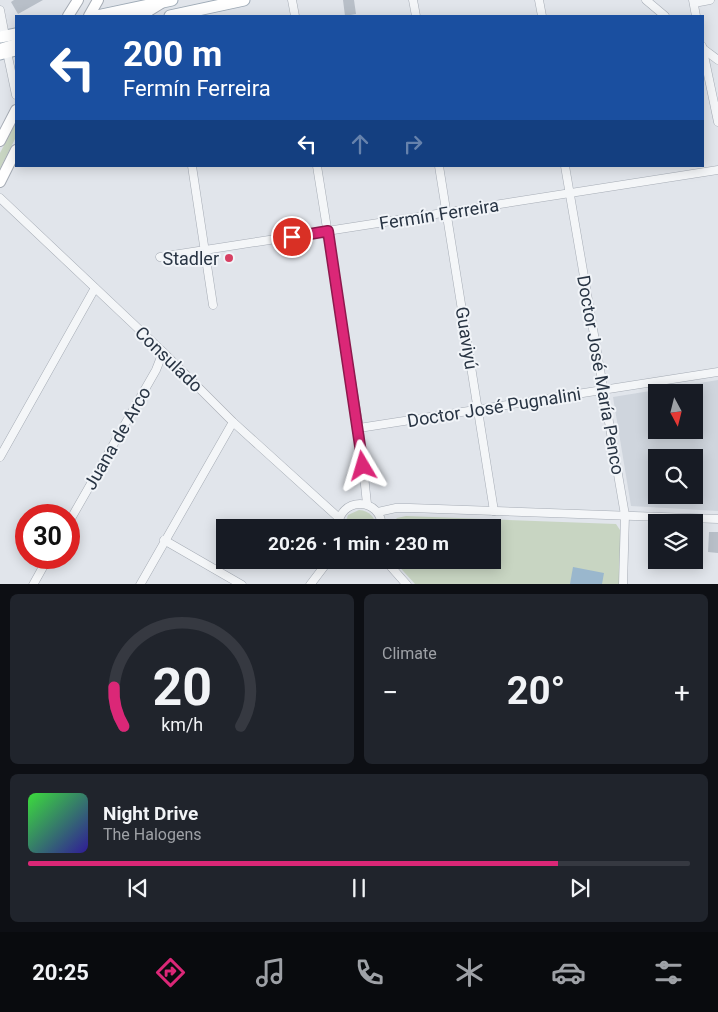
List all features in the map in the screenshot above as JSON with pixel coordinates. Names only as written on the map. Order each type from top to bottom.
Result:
[{"type":"main road","points":[[69,15],[78,0]]},
{"type":"main road","points":[[90,15],[98,0]]},
{"type":"main road","points":[[101,15],[168,0]]},
{"type":"main road","points":[[134,15],[147,12],[168,0]]},
{"type":"main road","points":[[175,15],[244,0]]},
{"type":"main road","points":[[0,141],[15,112]]},
{"type":"main road","points":[[0,182],[15,152]]},
{"type":"street","points":[[292,0],[295,15]]},
{"type":"street","points":[[413,0],[416,15]]},
{"type":"street","points":[[539,0],[542,15]]},
{"type":"street","points":[[646,0],[664,15]]},
{"type":"street","points":[[696,15],[693,2],[710,0]]},
{"type":"street","points":[[0,10],[7,36]]},
{"type":"street","points":[[704,49],[718,60]]},
{"type":"street","points":[[6,51],[15,91]]},
{"type":"street","points":[[704,53],[718,122]]},
{"type":"street","points":[[192,167],[213,305]]},
{"type":"street","points":[[317,167],[358,428],[367,504]]},
{"type":"street","name":"Guaviyú","points":[[439,167],[494,511]]},
{"type":"street","name":"Doctor José María Penco","points":[[565,167],[624,515],[623,584]]},
{"type":"street","name":"Fermín Ferreira","points":[[160,257],[718,170]]},
{"type":"street","name":"Consulado","points":[[0,198],[163,352],[233,422],[339,518]]},
{"type":"street","points":[[0,457],[95,288]]},
{"type":"street","name":"Juana de Arco","points":[[79,504],[156,370],[163,352]]},
{"type":"street","name":"Doctor José Pugnalini","points":[[358,428],[718,372]]},
{"type":"street","points":[[140,584],[233,422]]},
{"type":"street","points":[[339,518],[348,506],[358,503],[367,504],[378,512],[380,519]]},
{"type":"street","points":[[378,512],[396,508],[718,518]]},
{"type":"street","points":[[164,540],[242,584]]},
{"type":"street","points":[[33,584],[42,569]]},
{"type":"street","points":[[310,584],[322,569]]},
{"type":"street","points":[[393,569],[407,584]]},
{"type":"shaded area","points":[[718,380],[718,511],[631,506],[613,397],[648,391],[648,439],[703,439],[703,384],[693,384]]},
{"type":"green space","points":[[15,124],[15,139],[0,169],[0,153]]},
{"type":"green space","points":[[359,510],[371,515],[373,519],[347,519],[348,515]]},
{"type":"green space","points":[[406,516],[485,519],[396,519]]},
{"type":"green space","points":[[501,520],[616,524],[622,533],[619,584],[415,584],[401,569],[501,569]]},
{"type":"water","points":[[573,567],[604,573],[602,584],[570,584]]},
{"type":"building","points":[[14,0],[43,0],[18,14],[11,2]]},
{"type":"building","points":[[343,0],[354,0],[356,14],[345,15]]},
{"type":"building","points":[[709,532],[718,532],[718,553],[708,552]]},
{"type":"place","name":"Stadler","points":[[229,258]]},
{"type":"route","points":[[292,237],[328,231],[363,466]]}]
